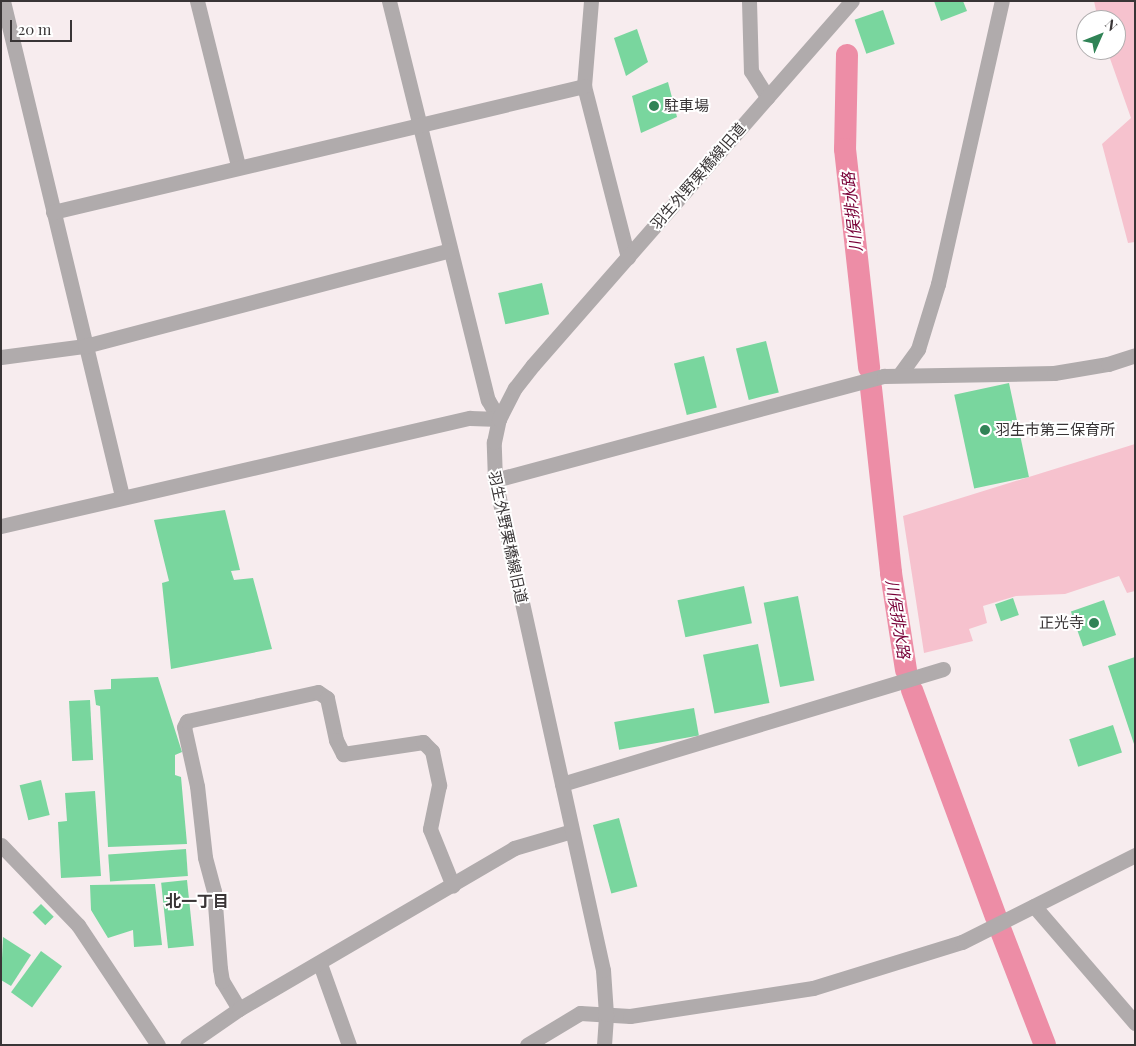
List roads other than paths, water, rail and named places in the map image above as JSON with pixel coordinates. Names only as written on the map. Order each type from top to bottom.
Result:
[{"type":"street","points":[[3,1],[4,20],[54,212],[122,496]]},
{"type":"street","points":[[197,1],[238,166]]},
{"type":"street","points":[[389,1],[488,400],[499,419]]},
{"type":"street","points":[[591,1],[584,86],[628,257]]},
{"type":"street","points":[[749,1],[750,70],[767,97]]},
{"type":"street","name":"羽生外野栗橋線旧道","points":[[604,1045],[606,1014],[603,970],[495,480],[494,442],[499,419],[515,388],[533,365],[852,1]]},
{"type":"street","points":[[900,374],[918,349],[938,284],[1002,1]]},
{"type":"street","points":[[54,212],[238,166],[584,86]]},
{"type":"street","points":[[1,357],[86,346],[450,250]]},
{"type":"street","points":[[495,480],[884,376],[900,374],[1054,373],[1108,364],[1135,355]]},
{"type":"street","points":[[1,526],[122,496],[470,418],[499,419]]},
{"type":"street","points":[[562,784],[944,668]]},
{"type":"street","points":[[239,1009],[222,981],[214,891],[205,857],[197,786],[184,728],[187,722],[318,692],[327,698],[336,740],[343,754],[423,742],[432,751],[439,785],[430,828],[453,886]]},
{"type":"street","points":[[187,1045],[239,1009],[320,964],[514,848],[572,831]]},
{"type":"street","points":[[1,845],[78,925],[158,1045]]},
{"type":"street","points":[[527,1045],[580,1013],[630,1016],[813,988],[962,942],[1135,855]]},
{"type":"street","points":[[1034,906],[1135,1023]]},
{"type":"street","points":[[320,964],[349,1045]]},
{"type":"waterway","name":"川俣排水路","points":[[847,55],[845,149],[869,368]]},
{"type":"waterway","name":"川俣排水路","points":[[871,388],[891,573],[906,670]]},
{"type":"waterway","name":"川俣排水路","points":[[912,690],[996,917]]},
{"type":"waterway","name":"川俣排水路","points":[[1001,931],[1045,1045]]},
{"type":"place","name":"駐車場","points":[[654,106]]},
{"type":"place","name":"羽生市第三保育所","points":[[985,430]]},
{"type":"place","name":"正光寺","points":[[1094,623]]},
{"type":"district","name":"北一丁目","points":[[197,901]]}]
